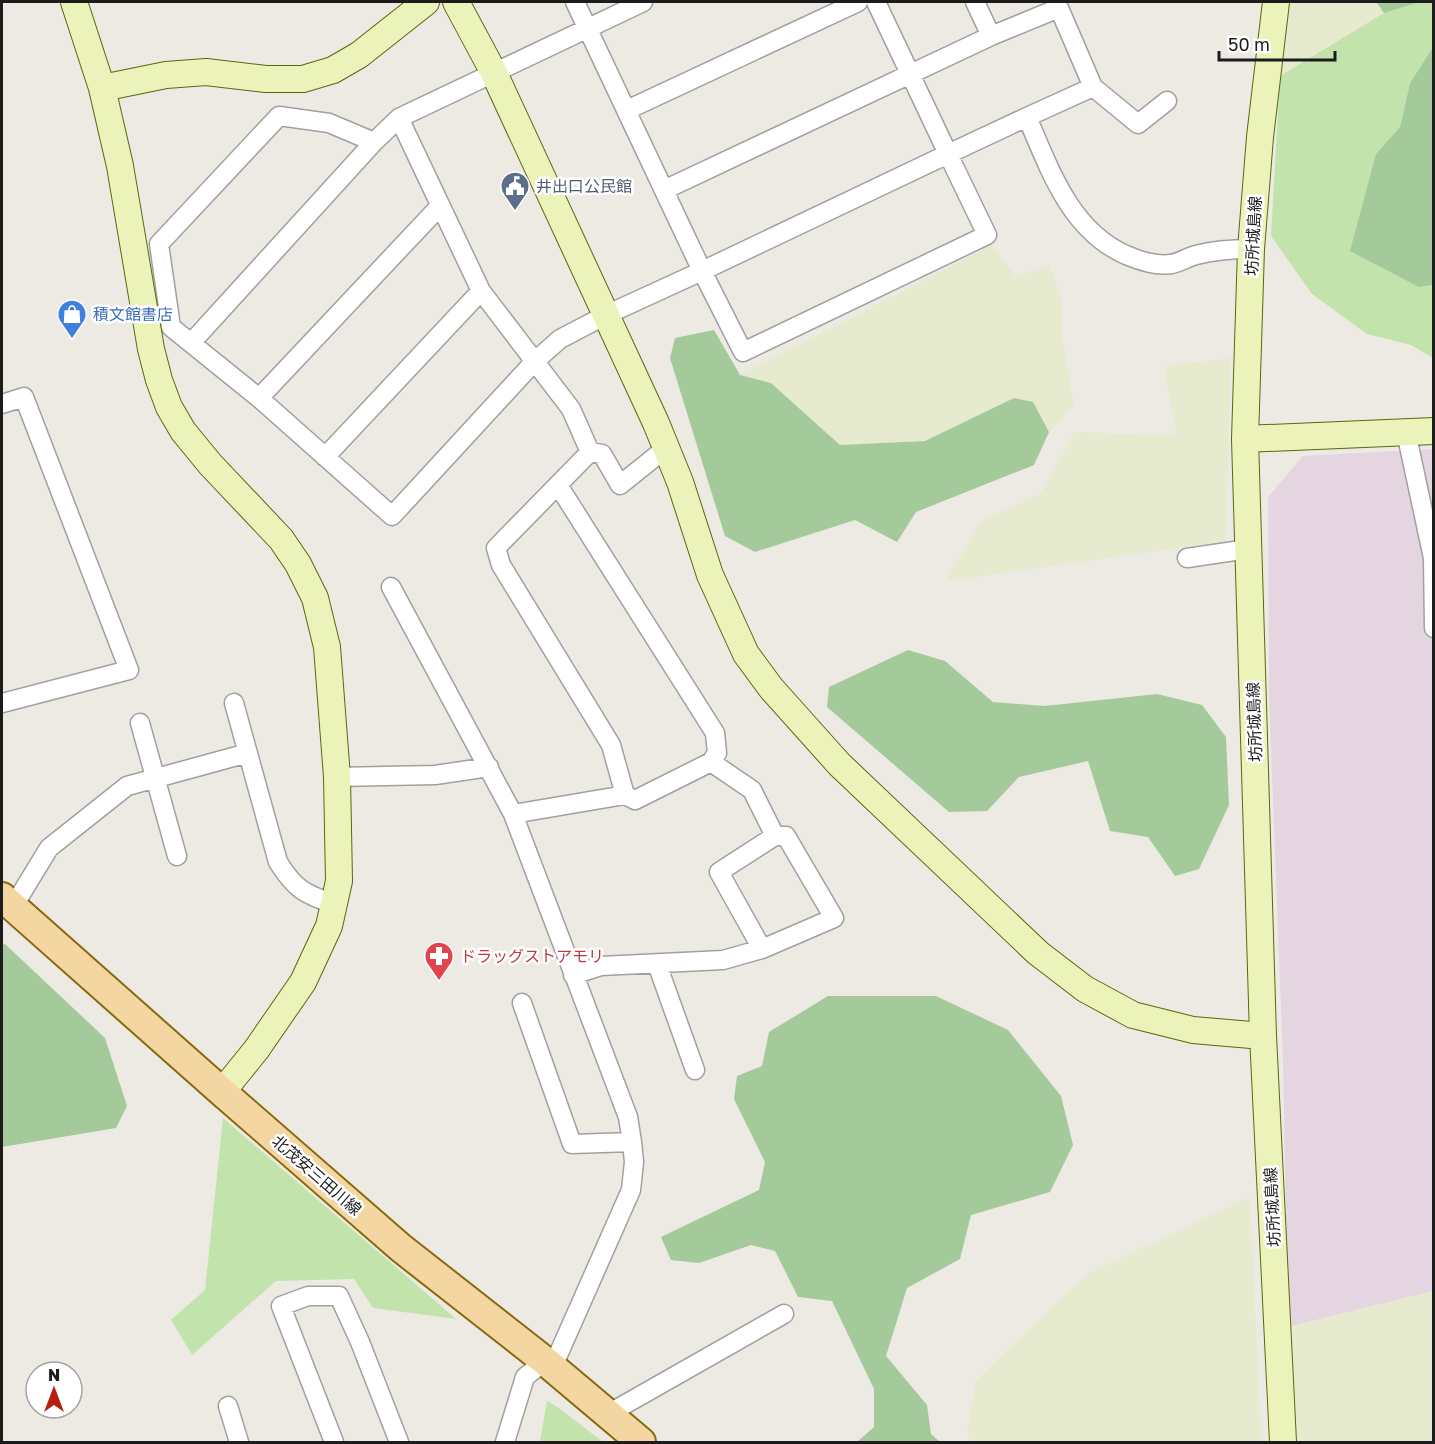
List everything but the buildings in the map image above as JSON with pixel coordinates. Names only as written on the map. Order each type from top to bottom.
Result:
[{"type":"main road","name":"北茂安三田川線","points":[[7,902],[401,1248],[545,1361],[641,1443]]},
{"type":"street","points":[[74,2],[102,88],[120,166],[151,349],[169,407],[183,431],[210,464],[281,539],[298,564],[315,598],[327,647],[337,777],[339,880],[329,926],[303,982],[256,1050],[222,1092]]},
{"type":"street","points":[[102,88],[166,75],[206,72],[266,79],[303,79],[333,70],[359,55],[426,2]]},
{"type":"street","points":[[456,2],[494,73],[666,448],[681,482],[710,575],[746,654],[771,688],[839,764],[1038,953],[1085,988],[1133,1015],[1193,1030],[1263,1036]]},
{"type":"street","points":[[575,2],[702,271],[743,352],[987,235],[876,2]]},
{"type":"street","points":[[191,343],[374,142],[399,118],[643,2]]},
{"type":"street","points":[[627,110],[858,2]]},
{"type":"street","points":[[975,2],[991,36]]},
{"type":"street","name":"坊所城島線","points":[[1276,2],[1260,138],[1251,249],[1245,439],[1263,1036],[1283,1443]]},
{"type":"street","points":[[664,190],[991,36],[1059,8],[1094,87],[1138,124],[1167,101]]},
{"type":"street","points":[[374,142],[329,123],[279,116],[159,244],[171,327],[259,398],[392,516],[534,362],[560,339],[606,315],[1094,87]]},
{"type":"street","points":[[1027,117],[1049,168],[1070,207],[1088,229],[1113,249],[1146,263],[1171,264],[1194,255],[1226,249],[1251,249]]},
{"type":"street","points":[[399,118],[481,291],[571,409],[590,452]]},
{"type":"street","points":[[259,398],[440,206]]},
{"type":"street","points":[[325,457],[481,291]]},
{"type":"street","points":[[2,404],[24,397],[129,670],[2,703]]},
{"type":"street","points":[[1245,439],[1434,431]]},
{"type":"street","points":[[1406,432],[1433,558],[1434,628]]},
{"type":"street","points":[[590,452],[602,454],[620,485],[666,448]]},
{"type":"street","points":[[590,452],[496,548],[501,565],[611,745],[625,795]]},
{"type":"street","points":[[513,814],[625,795],[635,800],[711,762],[717,753],[715,733],[558,485]]},
{"type":"street","points":[[1187,558],[1248,549]]},
{"type":"street","points":[[391,587],[513,814],[628,1117],[632,1143],[634,1162],[631,1190],[558,1355],[545,1361],[525,1377],[505,1443]]},
{"type":"street","points":[[234,703],[278,862],[290,881],[303,891],[310,896],[334,904]]},
{"type":"street","points":[[140,723],[177,856]]},
{"type":"street","points":[[7,902],[49,848],[127,786],[248,753]]},
{"type":"street","points":[[711,762],[752,790],[775,836]]},
{"type":"street","points":[[337,777],[435,775],[489,767]]},
{"type":"street","points":[[573,975],[601,966],[723,960],[762,949],[834,918],[786,836],[775,836],[719,872],[762,949]]},
{"type":"street","points":[[657,964],[695,1070]]},
{"type":"street","points":[[522,1003],[573,1144],[632,1143]]},
{"type":"street","points":[[334,1443],[280,1306],[308,1296],[339,1296],[360,1342],[399,1443]]},
{"type":"street","points":[[608,1414],[784,1314]]},
{"type":"street","points":[[228,1406],[239,1443]]},
{"type":"shaded area","points":[[1433,449],[1433,1291],[1288,1327],[1283,1062],[1269,696],[1268,497],[1303,456]]},
{"type":"green space","points":[[1289,2],[1376,2],[1384,13],[1280,76]]},
{"type":"green space","points":[[1376,2],[1420,2],[1384,13]]},
{"type":"green space","points":[[1420,2],[1433,2],[1433,47],[1410,83],[1400,127],[1376,154],[1419,287],[1433,285],[1433,358],[1411,345],[1367,334],[1312,294],[1271,236],[1280,76],[1384,13]]},
{"type":"green space","points":[[1433,47],[1433,285],[1419,287],[1350,251],[1376,154],[1400,127],[1410,83]]},
{"type":"green space","points":[[992,245],[1016,277],[1049,265],[1061,296],[1062,338],[1074,405],[1049,432],[1033,402],[1014,398],[925,441],[840,445],[771,383],[740,375]]},
{"type":"green space","points":[[714,330],[740,375],[771,383],[840,445],[925,441],[1014,398],[1033,402],[1049,432],[1034,465],[916,512],[897,542],[855,520],[755,552],[725,536],[670,358],[675,338]]},
{"type":"green space","points":[[1230,358],[1226,541],[946,581],[981,522],[1041,493],[1075,432],[1177,436],[1164,366]]},
{"type":"green space","points":[[908,650],[945,661],[993,702],[1045,706],[1157,694],[1202,705],[1226,737],[1229,805],[1199,869],[1175,876],[1148,837],[1110,831],[1088,761],[1019,777],[987,811],[949,812],[827,707],[829,687]]},
{"type":"green space","points":[[5,944],[105,1038],[127,1106],[116,1128],[2,1147],[2,945]]},
{"type":"green space","points":[[828,996],[936,996],[1008,1030],[1061,1096],[1073,1145],[1050,1192],[971,1215],[960,1259],[907,1288],[886,1356],[927,1405],[931,1434],[940,1442],[857,1442],[874,1427],[874,1389],[832,1301],[798,1297],[775,1251],[751,1245],[699,1263],[671,1260],[661,1237],[759,1190],[765,1162],[734,1099],[737,1076],[762,1066],[769,1032]]},
{"type":"green space","points":[[223,1118],[456,1319],[373,1308],[354,1279],[276,1281],[192,1355],[171,1320],[205,1290]]},
{"type":"green space","points":[[1250,1197],[1261,1442],[971,1442],[967,1431],[976,1381],[1087,1274]]},
{"type":"green space","points":[[1433,1291],[1433,1442],[1294,1442],[1288,1327]]},
{"type":"green space","points":[[547,1401],[559,1408],[603,1442],[540,1442]]},
{"type":"place","name":"井出口公民館","points":[[515,212]]},
{"type":"place","name":"積文館書店","points":[[72,340]]},
{"type":"place","name":"ドラッグストアモリ","points":[[439,982]]}]
